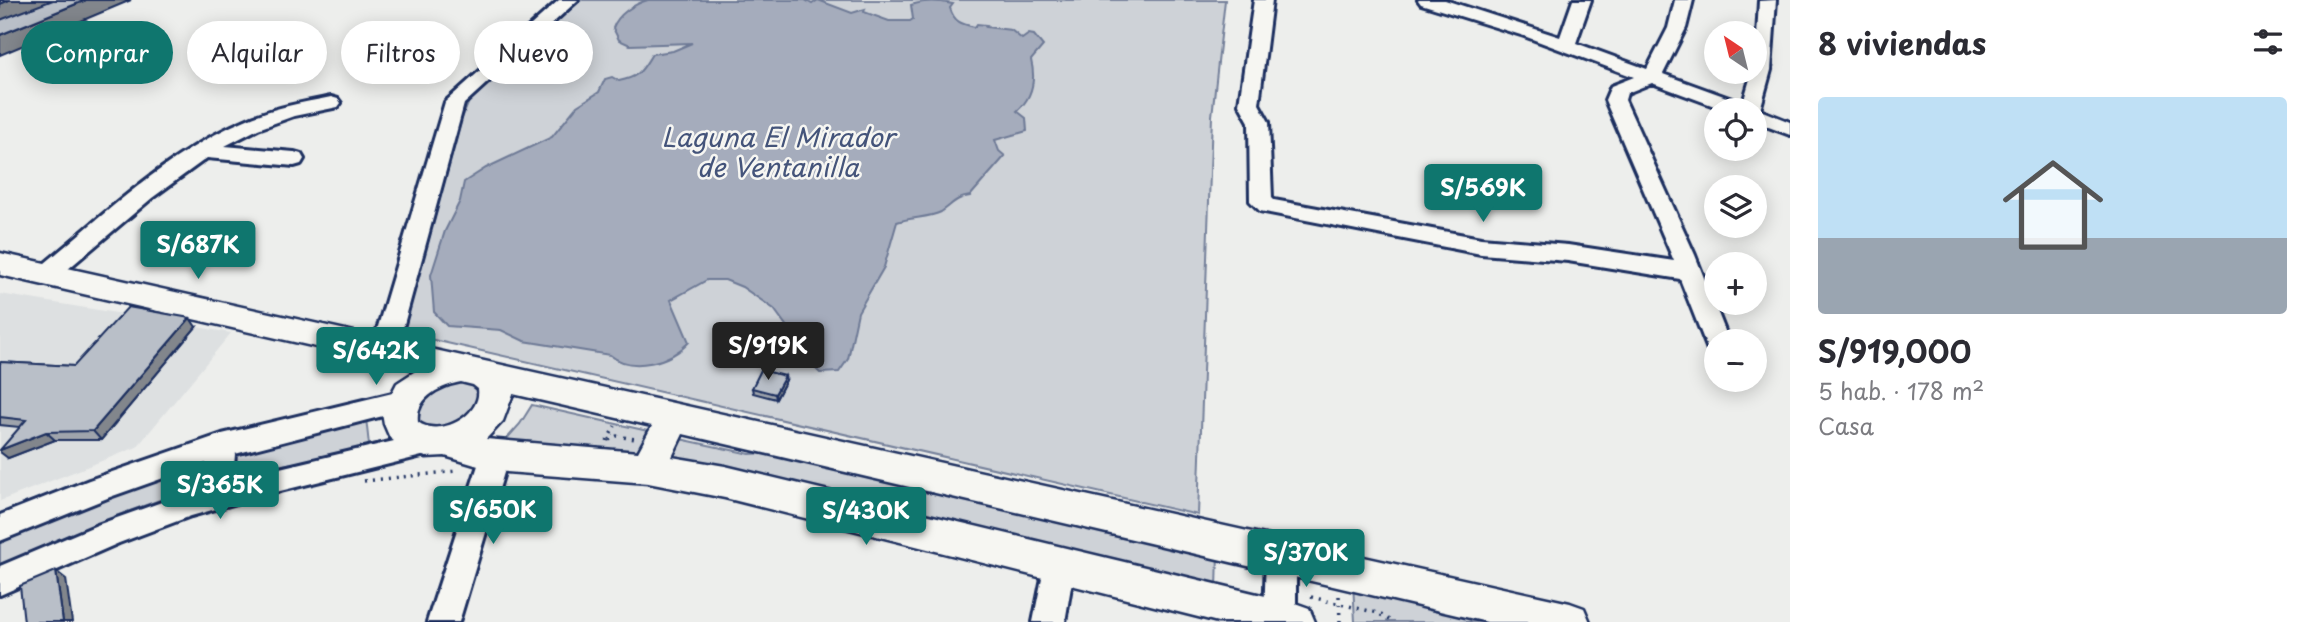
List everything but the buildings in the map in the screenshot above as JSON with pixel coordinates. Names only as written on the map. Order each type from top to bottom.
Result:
[{"type":"main road","points":[[0,264],[1570,622]]},
{"type":"main road","points":[[384,350],[408,396]]},
{"type":"main road","points":[[439,443],[477,428],[488,418],[498,394],[495,384],[481,373],[461,369],[441,373],[408,396],[400,413],[401,425],[407,434],[418,441],[495,456],[648,468],[725,482],[1285,621]]},
{"type":"main road","points":[[648,468],[673,419]]},
{"type":"street","points":[[384,350],[455,102],[569,0]]},
{"type":"street","points":[[1263,0],[1249,104],[1259,122],[1261,201],[1268,206],[1481,246],[1569,253],[1689,272]]},
{"type":"street","points":[[1427,0],[1484,8],[1566,45],[1711,98]]},
{"type":"street","points":[[1566,45],[1582,0]]},
{"type":"street","points":[[1684,0],[1677,28],[1653,76],[1618,90],[1615,100],[1711,329]]},
{"type":"street","points":[[1755,98],[1760,87],[1766,48],[1767,0],[1790,6]]},
{"type":"street","points":[[47,274],[177,166],[245,128],[287,111],[331,103]]},
{"type":"street","points":[[1767,120],[1790,129]]},
{"type":"street","points":[[204,151],[294,159]]},
{"type":"street","points":[[0,528],[114,481],[222,445],[408,396]]},
{"type":"street","points":[[0,581],[118,531],[217,496],[439,443]]},
{"type":"street","points":[[217,496],[222,445]]},
{"type":"street","points":[[443,622],[495,456]]},
{"type":"street","points":[[1281,555],[1285,621]]},
{"type":"street","points":[[1049,622],[1060,563]]},
{"type":"shaded area","points":[[581,0],[1225,0],[1212,116],[1198,515],[403,333],[462,118],[470,99],[487,84],[593,84],[593,21],[557,21]]},
{"type":"shaded area","points":[[0,294],[231,333],[137,447],[0,501]]},
{"type":"shaded area","points":[[446,381],[477,382],[485,403],[450,431],[420,425],[415,418],[419,400]]},
{"type":"shaded area","points":[[532,405],[648,431],[639,454],[503,443]]},
{"type":"shaded area","points":[[366,418],[369,445],[360,451],[232,474],[232,452]]},
{"type":"shaded area","points":[[680,439],[750,454],[783,452],[1218,551],[1217,591],[672,461],[666,449]]},
{"type":"shaded area","points":[[200,463],[207,468],[205,478],[196,487],[116,516],[88,535],[0,574],[0,538],[71,506]]},
{"type":"shaded area","points":[[1353,582],[1527,622],[1355,622]]},
{"type":"water","name":"Laguna El Mirador de Ventanilla","points":[[648,0],[805,0],[812,4],[818,0],[852,13],[865,9],[864,12],[889,21],[913,19],[911,5],[942,2],[953,4],[950,8],[952,13],[962,23],[975,27],[977,24],[1011,30],[1022,39],[1029,34],[1034,35],[1043,46],[1031,60],[1032,88],[1027,100],[1017,111],[1026,118],[1027,131],[995,140],[999,151],[1005,156],[970,196],[957,200],[936,214],[897,222],[884,267],[858,312],[848,359],[839,372],[820,373],[796,350],[790,331],[774,309],[742,287],[725,280],[707,280],[671,300],[689,342],[672,355],[651,363],[629,363],[610,355],[524,341],[501,330],[447,326],[434,312],[431,275],[445,231],[460,201],[464,182],[486,168],[552,137],[577,106],[599,92],[605,79],[612,77],[619,81],[632,77],[643,69],[652,54],[673,51],[692,43],[630,45],[619,40],[613,28],[619,18],[632,7]]}]
